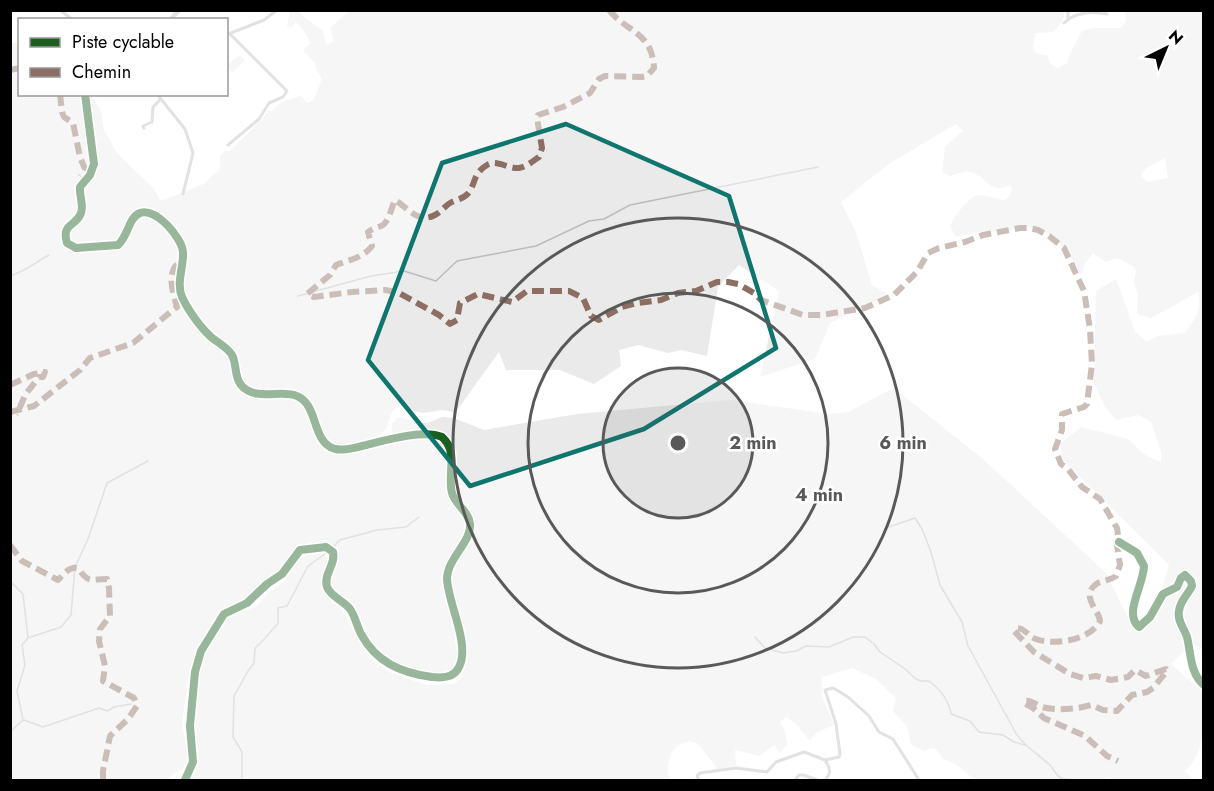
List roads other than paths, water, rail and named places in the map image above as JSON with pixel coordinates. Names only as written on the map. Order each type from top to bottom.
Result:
[{"type":"street","points":[[228,145],[259,118],[269,103],[284,96],[287,91],[228,34],[264,20],[277,10]]},
{"type":"street","points":[[1068,10],[1066,22],[1080,13],[1096,11],[1107,14]]},
{"type":"street","points":[[85,96],[94,164],[90,175],[80,187],[82,210],[80,216],[65,231],[67,243],[76,248],[118,245],[126,238],[131,219],[140,213],[155,214],[177,238],[183,250],[180,283],[183,298],[208,334],[233,356],[239,383],[249,391],[261,394],[292,394],[298,397],[307,406],[324,442],[335,449],[352,448],[427,433],[442,437],[450,448],[453,496],[468,515],[471,526],[447,573],[448,588],[460,628],[462,660],[459,668],[449,676],[433,677],[403,671],[383,660],[365,640],[350,609],[328,589],[326,579],[333,561],[333,552],[322,546],[300,550],[282,574],[267,584],[247,603],[224,614],[201,651],[195,672],[190,726],[193,762],[185,780]]},
{"type":"street","points":[[159,96],[185,129],[193,153],[183,194]]},
{"type":"street","points":[[144,128],[143,126],[147,123],[152,122],[153,107],[161,99]]},
{"type":"street","points":[[1119,542],[1137,554],[1144,566],[1141,586],[1133,609],[1135,623],[1139,627],[1150,617],[1163,594],[1177,587],[1181,578],[1185,575],[1191,581],[1192,586],[1180,603],[1178,616],[1187,638],[1188,654],[1203,685]]},
{"type":"street","points":[[825,760],[839,758],[840,754],[836,724],[825,690],[833,688],[848,697],[869,716],[879,732],[893,739],[920,780]]},
{"type":"street","points":[[699,780],[697,776],[700,773],[729,768],[747,768],[767,772],[776,762],[804,752],[825,760],[830,769],[830,774],[825,780]]},
{"type":"street","points":[[795,780],[799,775],[818,780]]},
{"type":"waterway","points":[[298,296],[371,276],[404,271],[436,281],[457,261],[536,246],[589,221],[604,219],[630,205],[818,167]]},
{"type":"waterway","points":[[10,276],[49,255]]},
{"type":"waterway","points":[[10,732],[23,720],[17,691],[25,665],[22,645],[28,638],[61,627],[71,615],[75,567],[88,539],[107,483],[148,461]]},
{"type":"waterway","points":[[332,548],[340,540],[377,530],[406,527],[419,517]]},
{"type":"waterway","points":[[886,528],[915,518],[931,552],[940,585],[962,622],[968,646],[1017,735],[1050,765],[1058,776],[1063,779],[1076,780]]},
{"type":"waterway","points":[[242,780],[242,752],[233,737],[234,696],[254,663],[255,648],[278,624],[278,608],[287,606],[308,566],[329,551]]},
{"type":"waterway","points":[[10,581],[23,594],[28,638]]},
{"type":"waterway","points":[[755,637],[765,648],[783,653],[796,651],[806,646],[829,647],[853,637],[865,637],[880,652],[916,679],[933,684],[946,700],[951,714],[970,721],[979,732],[1003,735],[1014,742],[1025,745]]},
{"type":"waterway","points":[[24,720],[43,727],[99,708],[107,711],[114,707],[131,704]]}]
